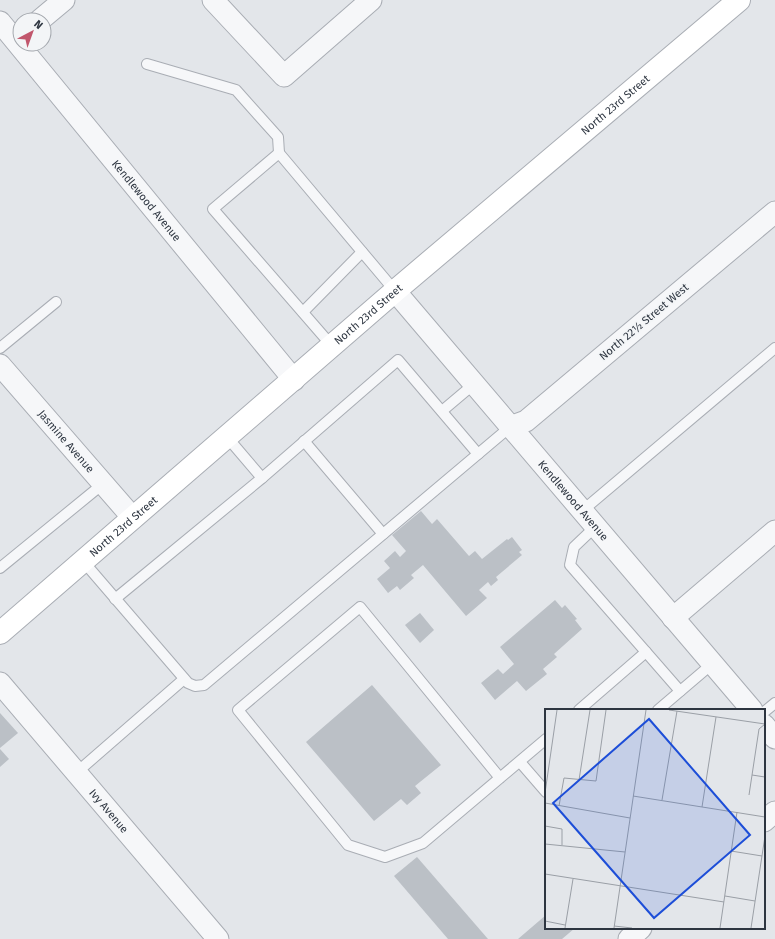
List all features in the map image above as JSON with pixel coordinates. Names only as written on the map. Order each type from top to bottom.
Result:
[{"type":"main road","name":"North 23rd Street","points":[[0,633],[395,292],[739,0]]},
{"type":"street","points":[[50,12],[64,0]]},
{"type":"street","points":[[213,0],[284,76],[371,0]]},
{"type":"street","name":"Kendlewood Avenue","points":[[0,22],[12,33]]},
{"type":"street","name":"Kendlewood Avenue","points":[[29,52],[294,380]]},
{"type":"street","name":"North 22½ Street West","points":[[510,427],[526,421],[775,212]]},
{"type":"street","name":"Kendlewood Avenue","points":[[395,292],[751,709]]},
{"type":"street","name":"Jasmine Avenue","points":[[0,365],[133,518]]},
{"type":"street","points":[[673,618],[775,531]]},
{"type":"street","name":"Ivy Avenue","points":[[0,683],[218,939]]},
{"type":"street","points":[[765,726],[775,738]]},
{"type":"street","points":[[765,820],[775,812]]},
{"type":"street","points":[[629,939],[641,929]]},
{"type":"lane","points":[[147,64],[236,90],[278,137],[279,153],[395,292]]},
{"type":"lane","points":[[279,153],[213,209],[332,346]]},
{"type":"lane","points":[[303,312],[362,252]]},
{"type":"lane","points":[[0,348],[56,302]]},
{"type":"lane","points":[[680,691],[570,565],[574,547],[589,519],[775,348]]},
{"type":"lane","points":[[115,599],[262,478],[398,360],[478,454]]},
{"type":"lane","points":[[442,411],[474,384]]},
{"type":"lane","points":[[83,561],[184,679],[195,686],[204,685],[510,427]]},
{"type":"lane","points":[[227,437],[262,478]]},
{"type":"lane","points":[[304,442],[383,534]]},
{"type":"lane","points":[[0,568],[104,483]]},
{"type":"lane","points":[[500,778],[360,607],[238,710],[348,846],[384,857],[423,843],[520,762],[545,740]]},
{"type":"lane","points":[[580,709],[646,652]]},
{"type":"lane","points":[[659,709],[712,664]]},
{"type":"lane","points":[[76,773],[184,679]]},
{"type":"lane","points":[[765,711],[775,703]]},
{"type":"lane","points":[[520,762],[545,791]]},
{"type":"building","points":[[421,511],[432,524],[437,519],[469,556],[475,551],[482,559],[507,539],[508,540],[512,537],[522,550],[519,552],[522,555],[496,577],[498,580],[491,586],[488,582],[479,590],[487,598],[466,616],[423,565],[411,575],[414,578],[400,590],[397,586],[388,593],[377,579],[390,568],[384,561],[395,551],[400,557],[406,551],[392,535]]},
{"type":"building","points":[[555,600],[562,608],[565,605],[577,619],[575,620],[582,629],[554,654],[557,657],[543,669],[547,674],[526,691],[517,681],[495,700],[481,683],[498,669],[503,674],[514,664],[500,647]]},
{"type":"building","points":[[420,613],[434,630],[420,643],[405,625]]},
{"type":"building","points":[[372,685],[441,765],[415,786],[421,793],[407,805],[401,799],[374,821],[306,742]]},
{"type":"building","points":[[0,713],[18,733],[0,748]]},
{"type":"building","points":[[0,749],[9,759],[0,767]]},
{"type":"building","points":[[417,857],[488,939],[448,939],[394,876]]},
{"type":"building","points":[[545,916],[545,929],[574,929],[562,939],[518,939]]}]
